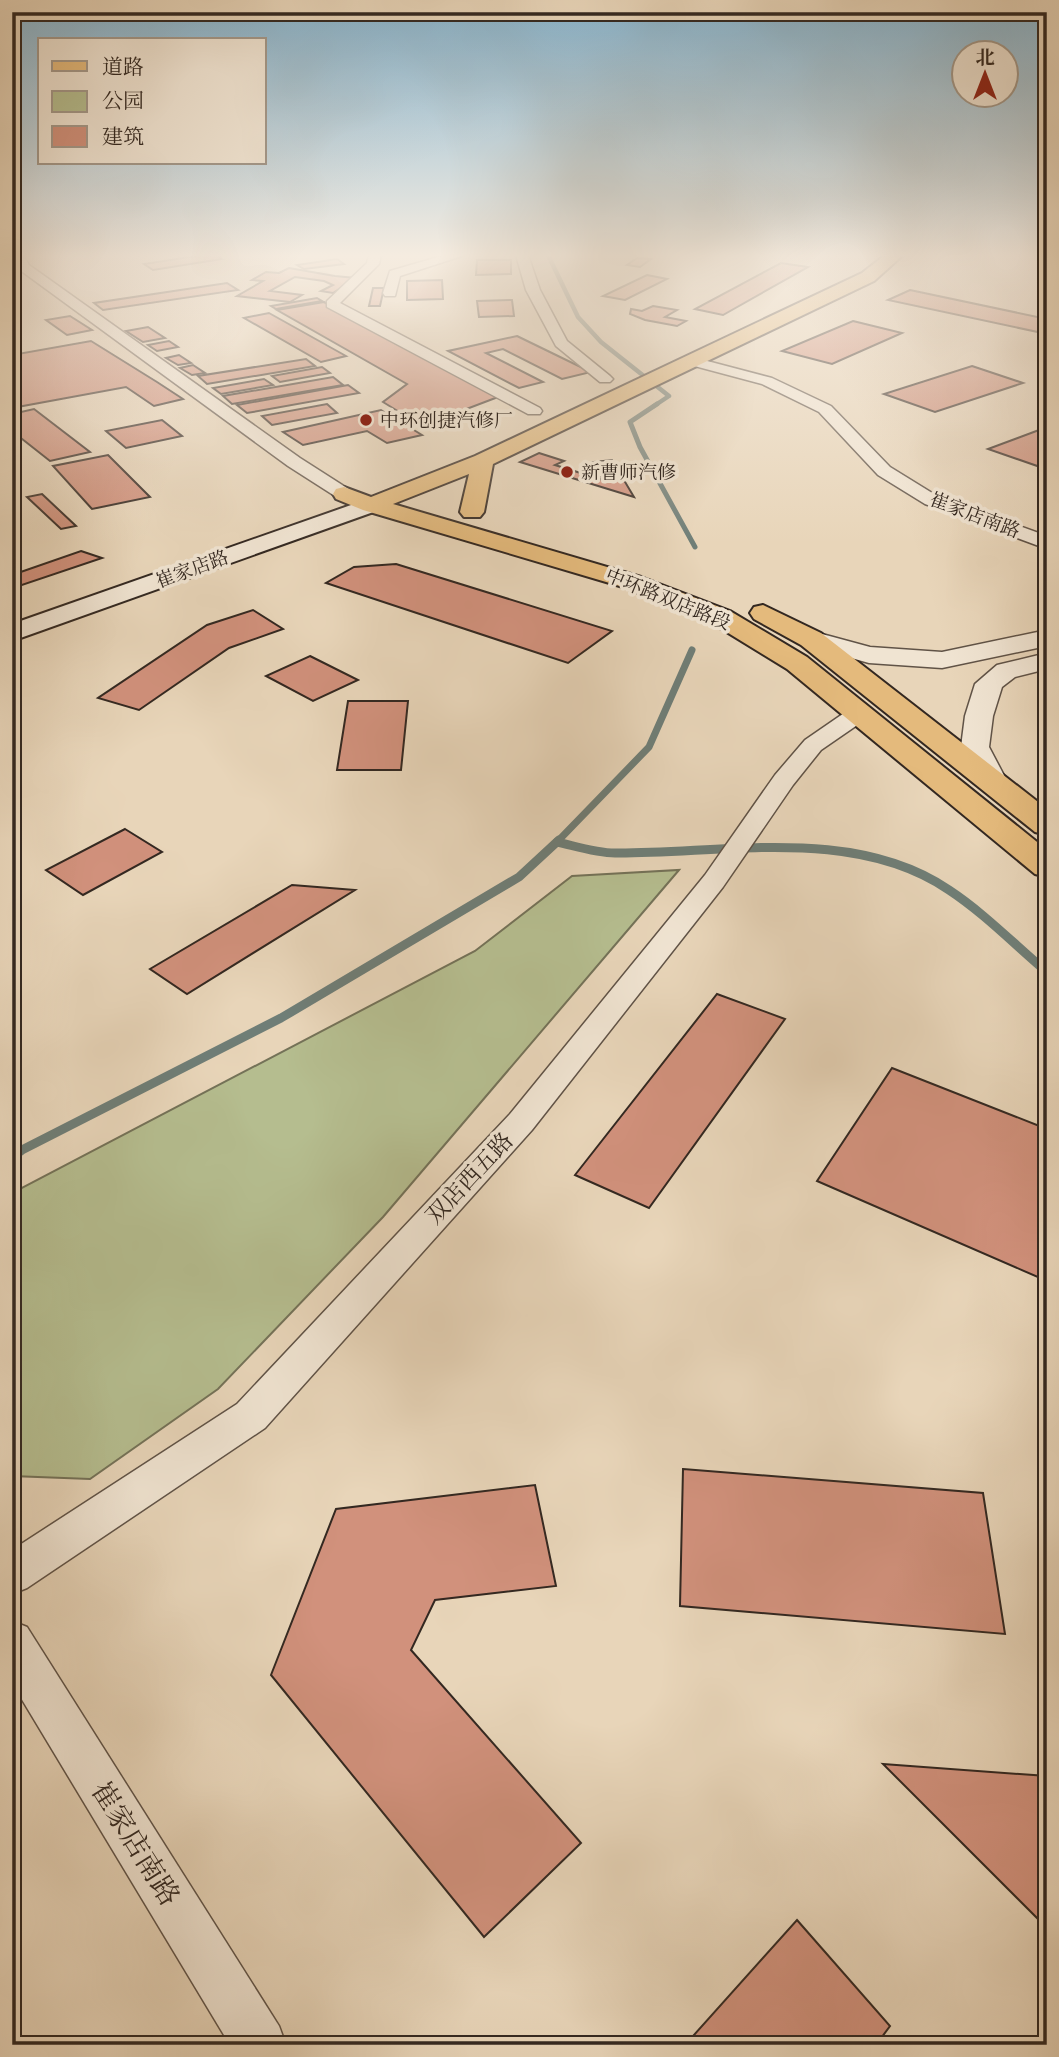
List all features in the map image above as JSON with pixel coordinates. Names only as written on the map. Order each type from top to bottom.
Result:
[{"type":"main road","points":[[581,390],[617,379],[669,372],[711,351]]},
{"type":"main road","points":[[406,493],[483,461],[617,379]]},
{"type":"main road","points":[[509,422],[557,400]]},
{"type":"main road","points":[[472,512],[483,461]]},
{"type":"main road","name":"中环路双店路段","points":[[372,493],[632,582],[721,617],[797,663],[1047,866]]},
{"type":"main road","name":"崔家店路","points":[[12,633],[372,493]]},
{"type":"main road","name":"中环路双店路段","points":[[344,494],[406,493],[635,561],[725,594],[811,639],[1047,825]]},
{"type":"main road","name":"崔家店路","points":[[38,599],[344,494]]},
{"type":"street","points":[[140,351],[294,462],[344,494]]},
{"type":"street","points":[[421,351],[534,411]]},
{"type":"street","points":[[573,351],[617,379]]},
{"type":"street","name":"崔家店南路","points":[[692,360],[767,381],[825,409],[884,471],[931,500],[1047,543]]},
{"type":"street","points":[[811,639],[869,655],[942,660],[1047,638]]},
{"type":"street","points":[[993,783],[975,747],[979,716],[989,684],[1006,671],[1047,661]]},
{"type":"street","name":"双店西五路","points":[[12,1574],[251,1416],[521,1122],[714,881],[784,780],[813,745],[859,714]]},
{"type":"street","name":"崔家店南路","points":[[12,1642],[260,2045]]},
{"type":"green space","points":[[679,870],[383,1217],[218,1389],[90,1479],[12,1476],[12,1193],[475,951],[572,876]]},
{"type":"building","points":[[35,351],[107,351],[183,399],[154,406],[126,387],[12,408],[12,355]]},
{"type":"building","points":[[302,351],[337,351],[346,356],[321,362]]},
{"type":"building","points":[[349,351],[414,351],[498,397],[422,426],[383,402],[407,384]]},
{"type":"building","points":[[448,351],[495,351],[486,353],[543,382],[519,388]]},
{"type":"building","points":[[507,351],[548,351],[591,372],[562,379]]},
{"type":"building","points":[[782,351],[861,351],[832,364]]},
{"type":"building","points":[[179,355],[191,363],[178,365],[166,358]]},
{"type":"building","points":[[306,359],[315,366],[207,384],[198,376]]},
{"type":"building","points":[[193,365],[205,373],[192,375],[180,368]]},
{"type":"building","points":[[972,366],[1023,383],[935,412],[884,394]]},
{"type":"building","points":[[322,367],[330,373],[280,382],[272,376]]},
{"type":"building","points":[[333,377],[343,385],[232,404],[223,396]]},
{"type":"building","points":[[264,379],[273,385],[221,394],[213,388]]},
{"type":"building","points":[[348,385],[359,393],[247,413],[237,405]]},
{"type":"building","points":[[327,404],[337,413],[272,425],[262,416]]},
{"type":"building","points":[[34,409],[90,452],[50,461],[12,431],[12,414]]},
{"type":"building","name":"中环创捷汽修厂","points":[[381,410],[422,435],[387,443],[367,431],[303,445],[283,432]]},
{"type":"building","points":[[162,420],[182,436],[126,448],[106,431]]},
{"type":"building","points":[[1047,427],[1046,469],[988,449]]},
{"type":"building","name":"新曹师汽修","points":[[539,453],[564,461],[555,465],[603,480],[593,462],[612,460],[634,497],[520,462]]},
{"type":"building","points":[[108,455],[150,497],[92,509],[53,466]]},
{"type":"building","points":[[42,494],[76,526],[61,529],[27,497]]},
{"type":"building","points":[[81,551],[102,558],[16,587],[12,585],[12,575]]},
{"type":"building","points":[[396,564],[612,631],[568,663],[326,583],[354,567]]},
{"type":"building","points":[[253,610],[283,629],[229,648],[139,710],[98,698],[207,625]]},
{"type":"building","points":[[310,656],[358,680],[313,701],[266,676]]},
{"type":"building","points":[[348,701],[408,701],[401,770],[337,770]]},
{"type":"building","points":[[125,829],[162,852],[83,895],[46,870]]},
{"type":"building","points":[[292,885],[355,890],[187,994],[150,969]]},
{"type":"building","points":[[717,994],[785,1019],[649,1208],[575,1175]]},
{"type":"building","points":[[892,1068],[1047,1129],[1047,1281],[817,1181]]},
{"type":"building","points":[[683,1469],[983,1493],[1005,1634],[680,1606]]},
{"type":"building","points":[[535,1485],[556,1586],[435,1600],[411,1650],[581,1843],[484,1937],[271,1675],[336,1509]]},
{"type":"building","points":[[883,1764],[1047,1776],[1047,1928]]},
{"type":"building","points":[[797,1920],[890,2026],[876,2045],[685,2045]]},
{"type":"waterway","points":[[612,351],[669,396],[630,422],[640,447],[695,547]]},
{"type":"waterway","points":[[559,840],[649,747],[692,650]]},
{"type":"waterway","points":[[16,1153],[281,1018],[519,877],[559,840]]},
{"type":"waterway","points":[[557,842],[608,853],[786,848],[830,850],[872,857],[912,870],[949,890],[987,919],[1047,972]]},
{"type":"waterway","points":[[16,1153],[20,1151]]},
{"type":"waterway","points":[[12,1155],[16,1153]]},
{"type":"place","name":"中环创捷汽修厂","points":[[366,420]]},
{"type":"place","name":"新曹师汽修","points":[[567,472]]}]
